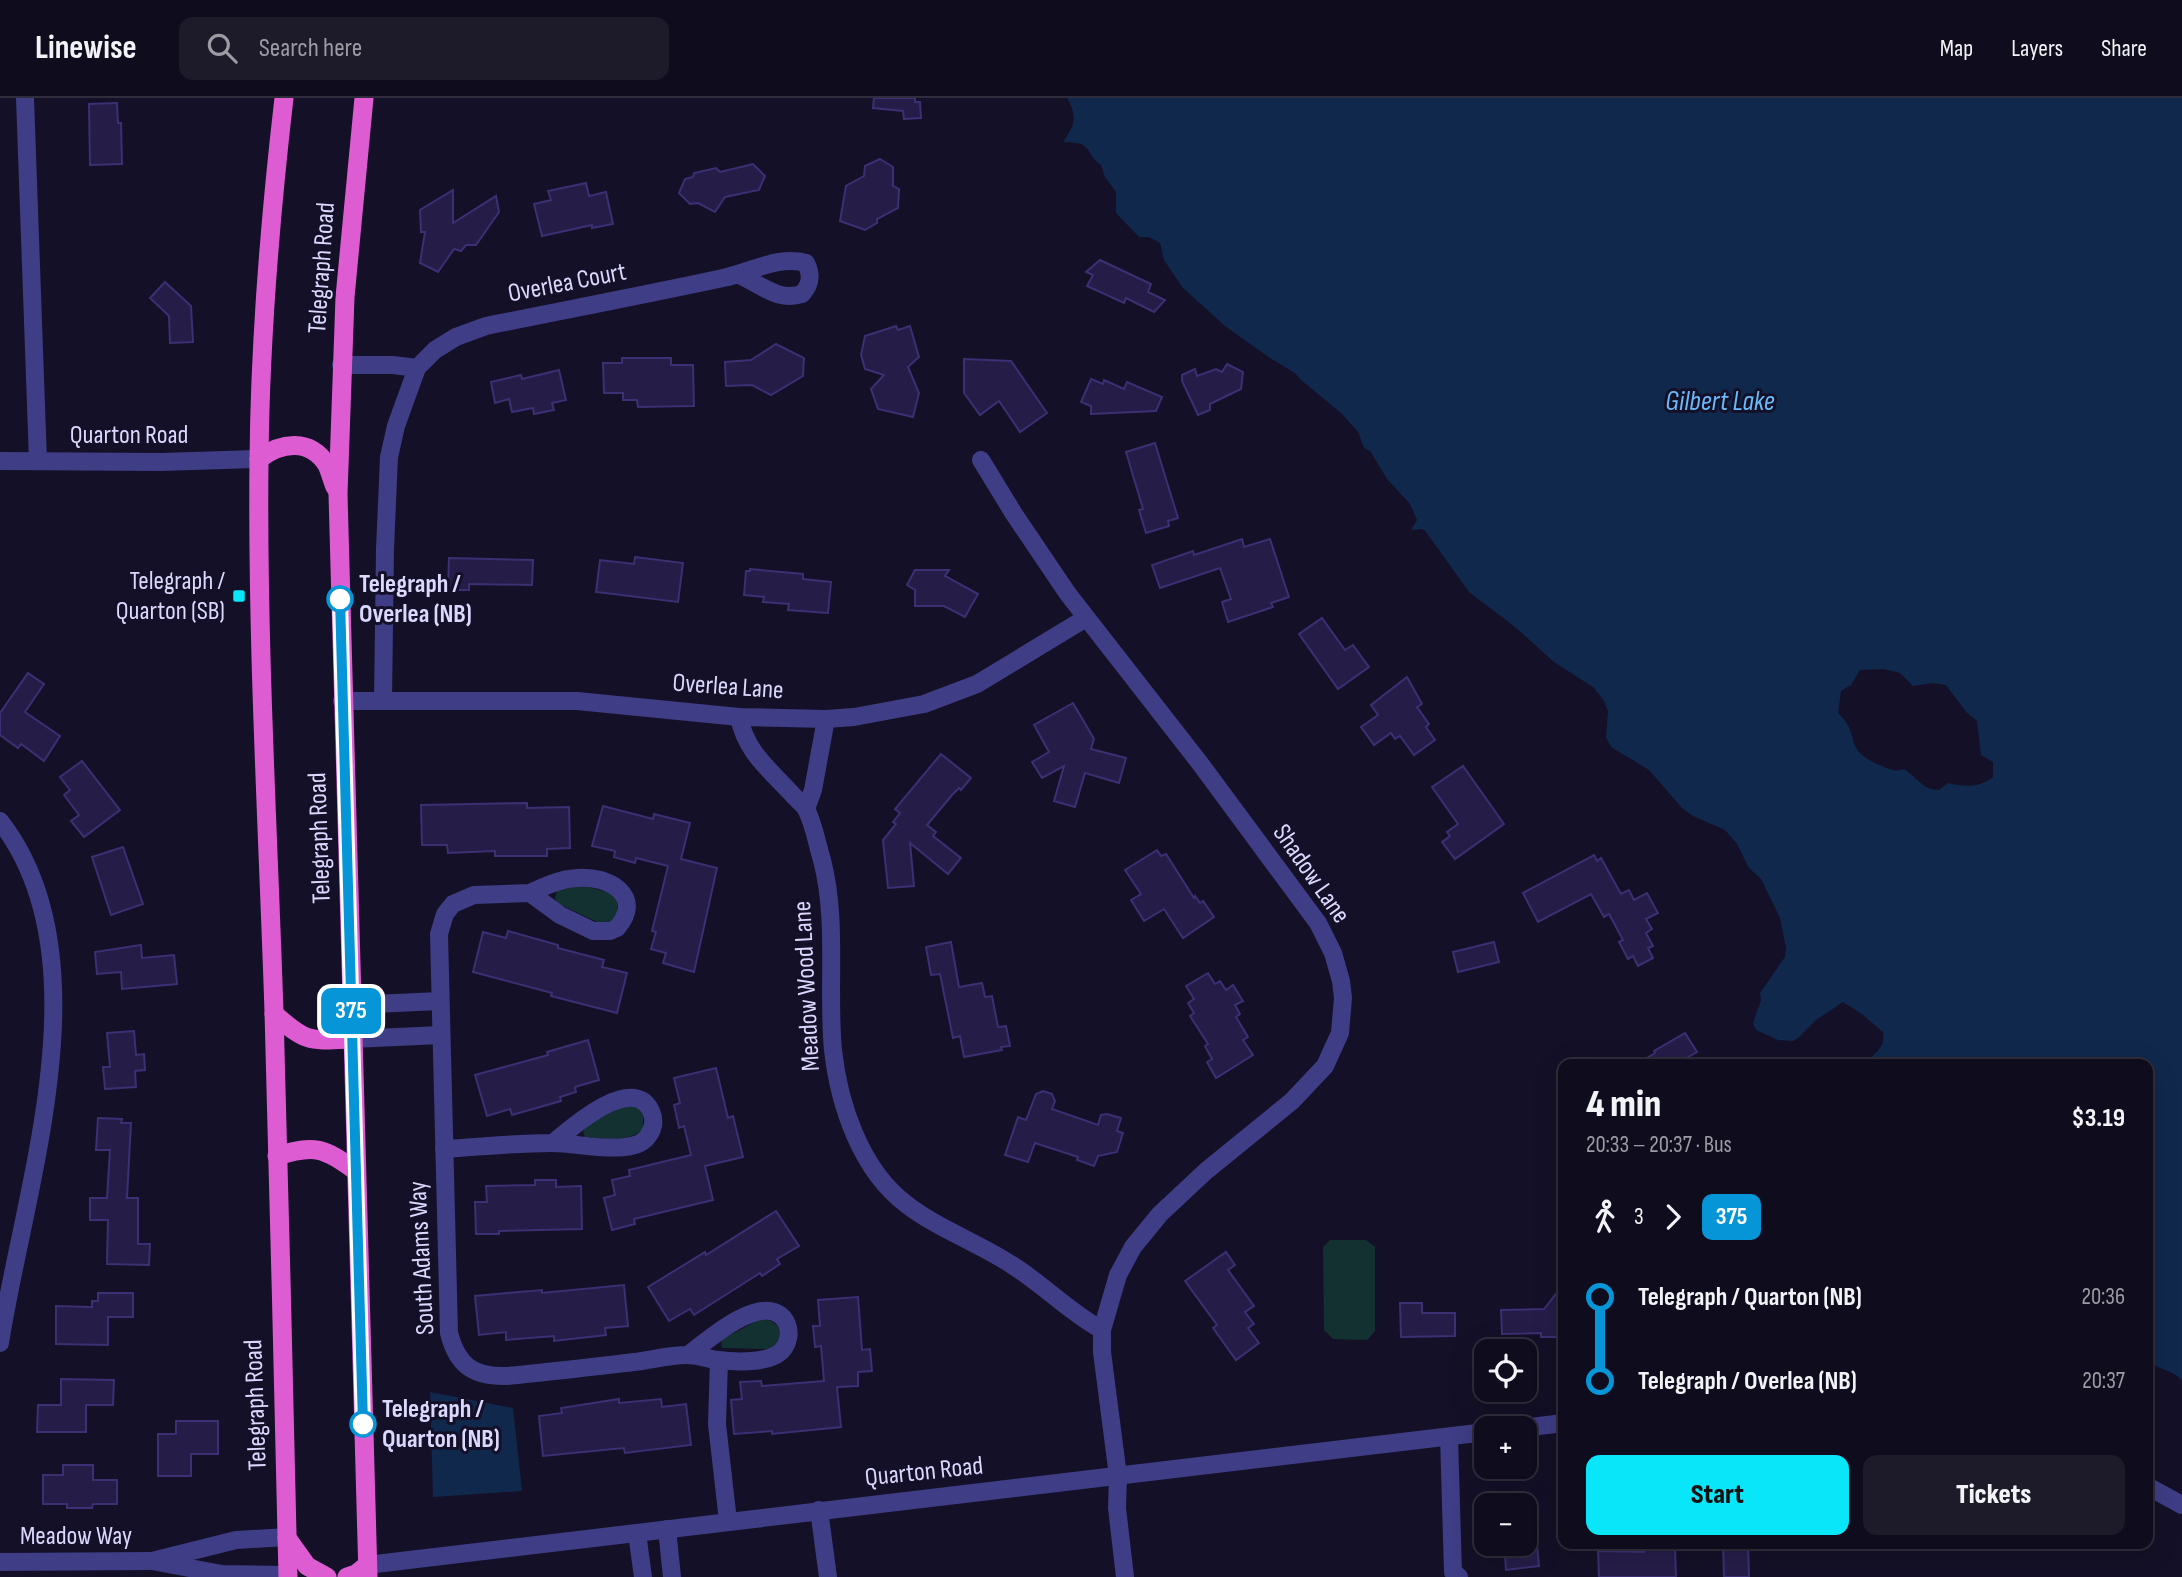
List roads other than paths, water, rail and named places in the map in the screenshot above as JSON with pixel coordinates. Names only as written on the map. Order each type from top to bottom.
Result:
[{"type":"highway","name":"Telegraph Road","points":[[284,98],[271,220],[262,346],[259,459],[260,610],[274,1014],[288,1576]]},
{"type":"highway","name":"Telegraph Road","points":[[365,98],[351,222],[341,365],[338,494],[368,1571]]},
{"type":"highway","points":[[259,459],[282,445],[296,444],[306,447],[327,465],[338,494]]},
{"type":"highway","points":[[274,1014],[298,1035],[307,1039],[352,1039]]},
{"type":"highway","points":[[277,1156],[300,1149],[318,1148],[334,1155],[356,1171]]},
{"type":"highway","points":[[287,1537],[307,1566],[327,1577]]},
{"type":"highway","points":[[347,1577],[368,1571]]},
{"type":"street","points":[[25,98],[38,461]]},
{"type":"street","name":"Overlea Court","points":[[383,701],[384,549],[389,457],[405,395],[417,368],[435,350],[456,337],[486,326],[739,275]]},
{"type":"street","points":[[341,365],[417,368]]},
{"type":"street","name":"Quarton Road","points":[[0,461],[161,462],[259,459]]},
{"type":"street","name":"Shadow Lane","points":[[981,460],[1050,569],[1199,762],[1318,923],[1337,965],[1343,998],[1340,1033],[1325,1066],[1292,1101],[1206,1171],[1160,1214],[1133,1247],[1118,1275],[1102,1330],[1102,1352],[1118,1476],[1117,1508],[1125,1577]]},
{"type":"street","name":"Overlea Lane","points":[[342,701],[577,701],[739,717],[827,719],[904,709],[957,693],[1006,668],[1086,618]]},
{"type":"street","name":"Meadow Wood Lane","points":[[739,717],[747,745],[806,809],[828,888],[832,1023],[837,1076],[857,1138],[871,1166],[907,1205],[1032,1277],[1083,1320],[1102,1330]]},
{"type":"street","points":[[806,809],[813,790],[827,719]]},
{"type":"street","points":[[0,821],[26,862],[43,909],[54,995],[41,1126],[0,1343]]},
{"type":"street","name":"South Adams Way","points":[[530,893],[560,915],[593,931],[610,931],[617,928],[627,912],[628,903],[623,892],[592,878],[577,878],[551,883],[530,893],[474,895],[453,904],[445,914],[439,934],[440,1001],[449,1333],[453,1348],[462,1362],[474,1371],[492,1377],[688,1355],[719,1360],[745,1360],[776,1355],[784,1349],[789,1338],[785,1318],[775,1311],[760,1310],[752,1313],[688,1355]]},
{"type":"street","points":[[351,1005],[440,1001]]},
{"type":"street","points":[[352,1039],[441,1035]]},
{"type":"street","points":[[444,1149],[553,1143],[585,1147],[635,1145],[646,1140],[653,1127],[650,1108],[642,1100],[618,1098],[576,1124],[553,1143]]},
{"type":"street","points":[[719,1360],[717,1424],[728,1521]]},
{"type":"street","points":[[1537,1426],[1558,1424]]},
{"type":"street","name":"Quarton Road","points":[[368,1571],[637,1532],[1474,1434]]},
{"type":"street","points":[[1449,1437],[1452,1575]]},
{"type":"street","points":[[2153,1489],[2182,1505]]},
{"type":"street","points":[[819,1510],[828,1577]]},
{"type":"street","points":[[667,1529],[672,1577]]},
{"type":"street","points":[[637,1532],[643,1577]]},
{"type":"street","name":"Meadow Way","points":[[152,1561],[229,1541],[287,1537]]},
{"type":"street","name":"Meadow Way","points":[[0,1563],[152,1561],[222,1574],[288,1576]]},
{"type":"water","name":"Gilbert Lake","points":[[1067,98],[2182,98],[2182,1381],[2153,1364],[2153,1059],[1871,1059],[1883,1042],[1883,1032],[1843,1002],[1816,1020],[1793,1041],[1778,1040],[1756,1030],[1753,1023],[1761,1000],[1760,993],[1785,957],[1786,948],[1780,918],[1761,879],[1749,868],[1737,844],[1725,830],[1693,816],[1682,808],[1649,770],[1611,747],[1606,737],[1608,711],[1593,687],[1554,662],[1515,627],[1469,592],[1426,532],[1422,529],[1411,530],[1417,520],[1410,504],[1387,479],[1370,451],[1364,448],[1358,432],[1341,413],[1295,373],[1225,326],[1183,288],[1164,260],[1160,243],[1149,237],[1139,237],[1116,213],[1116,192],[1105,177],[1101,165],[1084,146],[1063,142],[1074,116]],"holes":[[[1884,669],[1900,673],[1913,686],[1933,683],[1946,685],[1966,712],[1977,721],[1981,755],[1993,762],[1993,777],[1977,785],[1948,783],[1939,790],[1933,789],[1904,769],[1891,769],[1861,754],[1856,748],[1850,729],[1838,713],[1841,691],[1851,685],[1860,670]]]},
{"type":"water","points":[[430,1392],[513,1408],[522,1491],[433,1497]]},
{"type":"place","name":"Telegraph / Quarton (SB)","points":[[239,596]]},
{"type":"place","name":"Telegraph / Overlea (NB)","points":[[340,599]]},
{"type":"place","name":"Telegraph / Quarton (NB)","points":[[363,1424]]}]
